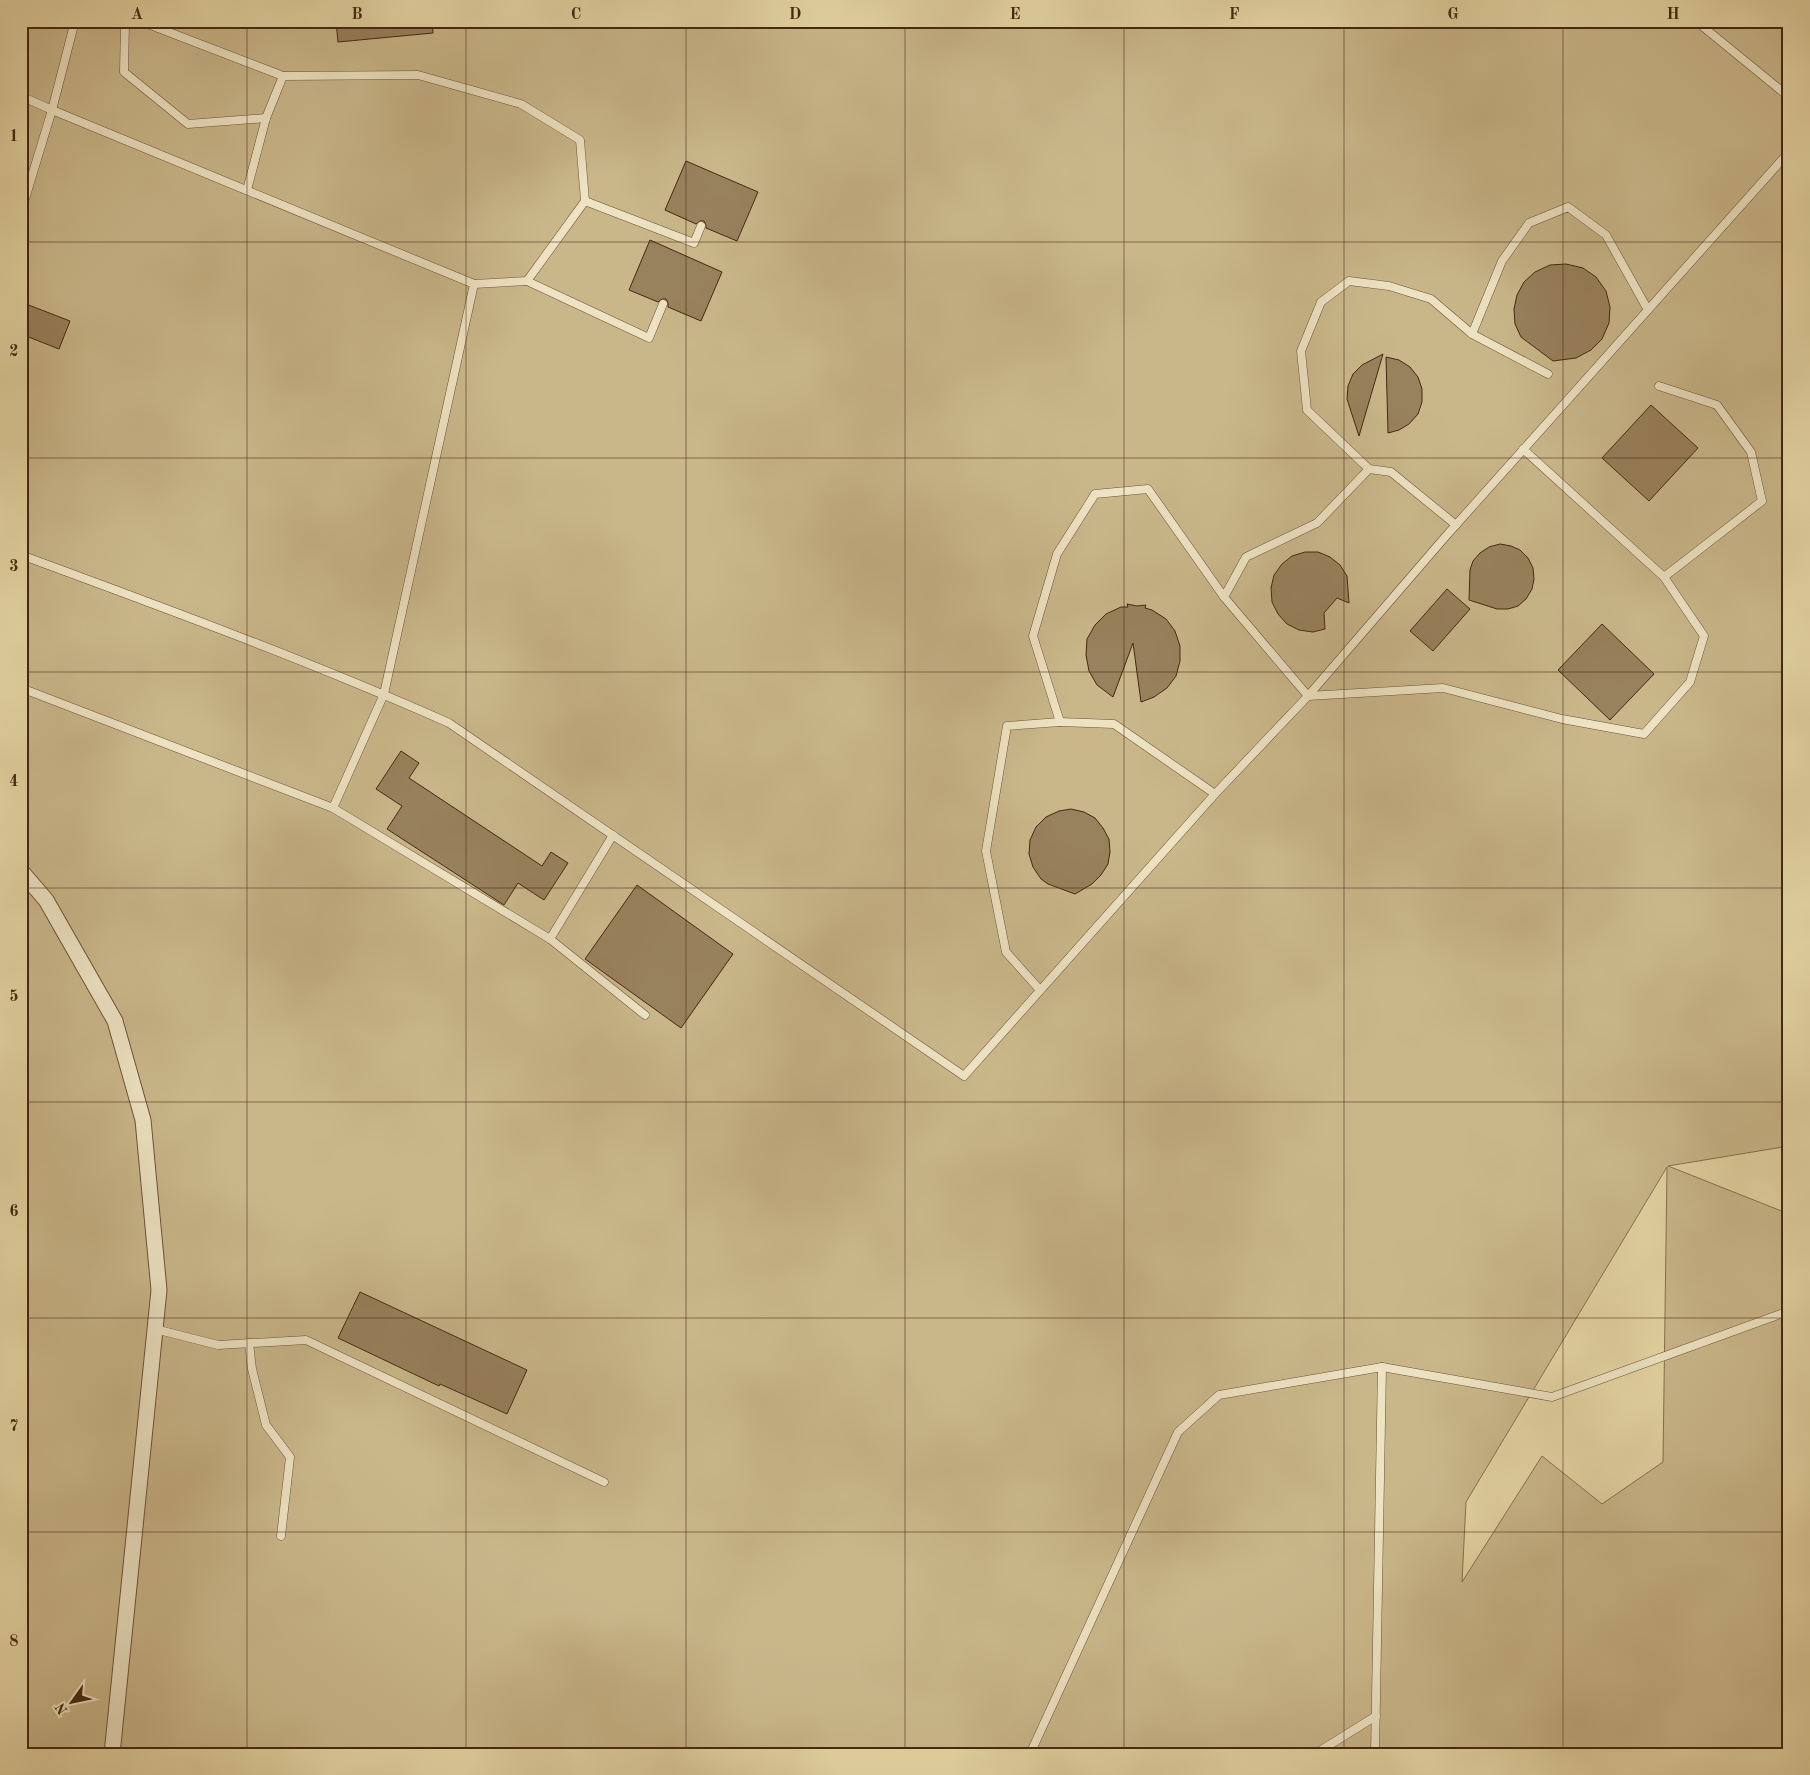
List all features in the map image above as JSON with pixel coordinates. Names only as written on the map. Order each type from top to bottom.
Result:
[{"type":"street","points":[[21,871],[46,900],[115,1021],[143,1120],[159,1290],[112,1754]]},
{"type":"lane","points":[[21,212],[52,110],[75,21]]},
{"type":"lane","points":[[125,21],[124,72],[188,124],[266,118]]},
{"type":"lane","points":[[140,21],[282,76],[418,75],[521,104],[580,140],[585,201],[527,281]]},
{"type":"lane","points":[[1696,21],[1789,97]]},
{"type":"lane","points":[[247,190],[266,118],[282,76]]},
{"type":"lane","points":[[21,96],[474,284],[527,281],[649,338],[663,304]]},
{"type":"lane","points":[[21,555],[162,607],[384,694],[449,723],[964,1076],[1215,794],[1308,696],[1523,449],[1789,152]]},
{"type":"lane","points":[[585,201],[694,243],[701,226]]},
{"type":"lane","points":[[1472,334],[1502,261],[1528,223],[1568,208],[1606,235],[1648,310]]},
{"type":"lane","points":[[1456,525],[1391,472],[1369,469],[1306,410],[1301,351],[1321,302],[1349,281],[1389,286],[1431,299],[1472,334],[1548,374]]},
{"type":"lane","points":[[333,808],[384,694],[474,284]]},
{"type":"lane","points":[[1659,386],[1717,405],[1751,452],[1762,501],[1664,577]]},
{"type":"lane","points":[[1308,696],[1443,688],[1562,719],[1644,734],[1690,682],[1704,636],[1664,577],[1523,449]]},
{"type":"lane","points":[[1224,597],[1246,557],[1318,523],[1369,469]]},
{"type":"lane","points":[[1060,722],[1032,636],[1057,554],[1095,494],[1148,489],[1224,597],[1308,696]]},
{"type":"lane","points":[[21,688],[333,808],[550,938],[645,1015]]},
{"type":"lane","points":[[1040,990],[1006,952],[986,851],[1007,726],[1060,722],[1114,724],[1215,794]]},
{"type":"lane","points":[[550,938],[613,835]]},
{"type":"lane","points":[[1030,1754],[1178,1432],[1219,1396],[1382,1367],[1552,1397],[1789,1311]]},
{"type":"lane","points":[[155,1329],[218,1345],[306,1340],[604,1482]]},
{"type":"lane","points":[[249,1343],[252,1369],[266,1425],[290,1457],[281,1536]]},
{"type":"lane","points":[[1375,1754],[1382,1367]]},
{"type":"lane","points":[[1315,1754],[1376,1716]]},
{"type":"shaded area","points":[[21,21],[1789,21],[1789,1146],[1668,1166],[1789,1214],[1789,1754],[21,1754]],"holes":[[[1667,1167],[1663,1462],[1602,1504],[1542,1456],[1462,1582],[1466,1502]]]},
{"type":"building","points":[[336,21],[432,21],[433,33],[338,42]]},
{"type":"building","points":[[686,161],[758,192],[737,241],[706,228],[704,221],[696,224],[665,210]]},
{"type":"building","points":[[650,240],[722,272],[701,321],[668,307],[666,299],[658,302],[629,290]]},
{"type":"building","points":[[1566,264],[1583,268],[1596,277],[1606,291],[1610,307],[1609,323],[1602,339],[1591,350],[1576,358],[1553,361],[1521,337],[1515,324],[1514,309],[1517,295],[1524,282],[1535,272],[1550,265]]},
{"type":"building","points":[[26,304],[70,321],[59,349],[21,334],[21,316]]},
{"type":"building","points":[[1383,354],[1359,436],[1347,399],[1348,386],[1353,374],[1362,365]]},
{"type":"building","points":[[1386,357],[1399,360],[1410,367],[1418,377],[1422,389],[1422,402],[1418,414],[1409,424],[1399,430],[1388,433]]},
{"type":"building","points":[[1651,405],[1698,448],[1649,501],[1602,458]]},
{"type":"building","points":[[1500,544],[1520,550],[1528,558],[1533,568],[1534,579],[1532,589],[1526,599],[1518,606],[1508,609],[1497,609],[1469,600],[1470,570],[1473,561],[1489,547]]},
{"type":"building","points":[[1305,552],[1318,552],[1330,557],[1340,565],[1347,576],[1349,603],[1337,598],[1324,613],[1325,629],[1313,632],[1299,630],[1287,624],[1278,614],[1272,602],[1271,588],[1274,575],[1282,564],[1292,556]]},
{"type":"building","points":[[1447,589],[1470,609],[1433,651],[1410,631]]},
{"type":"building","points":[[1127,604],[1146,605],[1145,608],[1166,619],[1175,631],[1180,646],[1180,661],[1176,676],[1167,688],[1154,697],[1141,702],[1133,643],[1113,697],[1097,685],[1089,671],[1086,655],[1087,639],[1095,625],[1106,614],[1121,607],[1128,607]]},
{"type":"building","points":[[1602,624],[1654,674],[1610,720],[1558,670]]},
{"type":"building","points":[[401,751],[419,763],[409,778],[542,866],[551,852],[568,863],[544,900],[518,883],[504,905],[387,829],[402,806],[376,789]]},
{"type":"building","points":[[1071,809],[1084,812],[1095,818],[1109,839],[1110,852],[1108,864],[1101,875],[1092,884],[1075,894],[1048,884],[1041,879],[1033,867],[1029,854],[1030,840],[1036,827],[1046,817],[1059,811]]},
{"type":"building","points":[[637,885],[733,954],[681,1028],[585,959]]},
{"type":"building","points":[[360,1292],[527,1370],[507,1414],[440,1384],[439,1386],[338,1338]]}]
